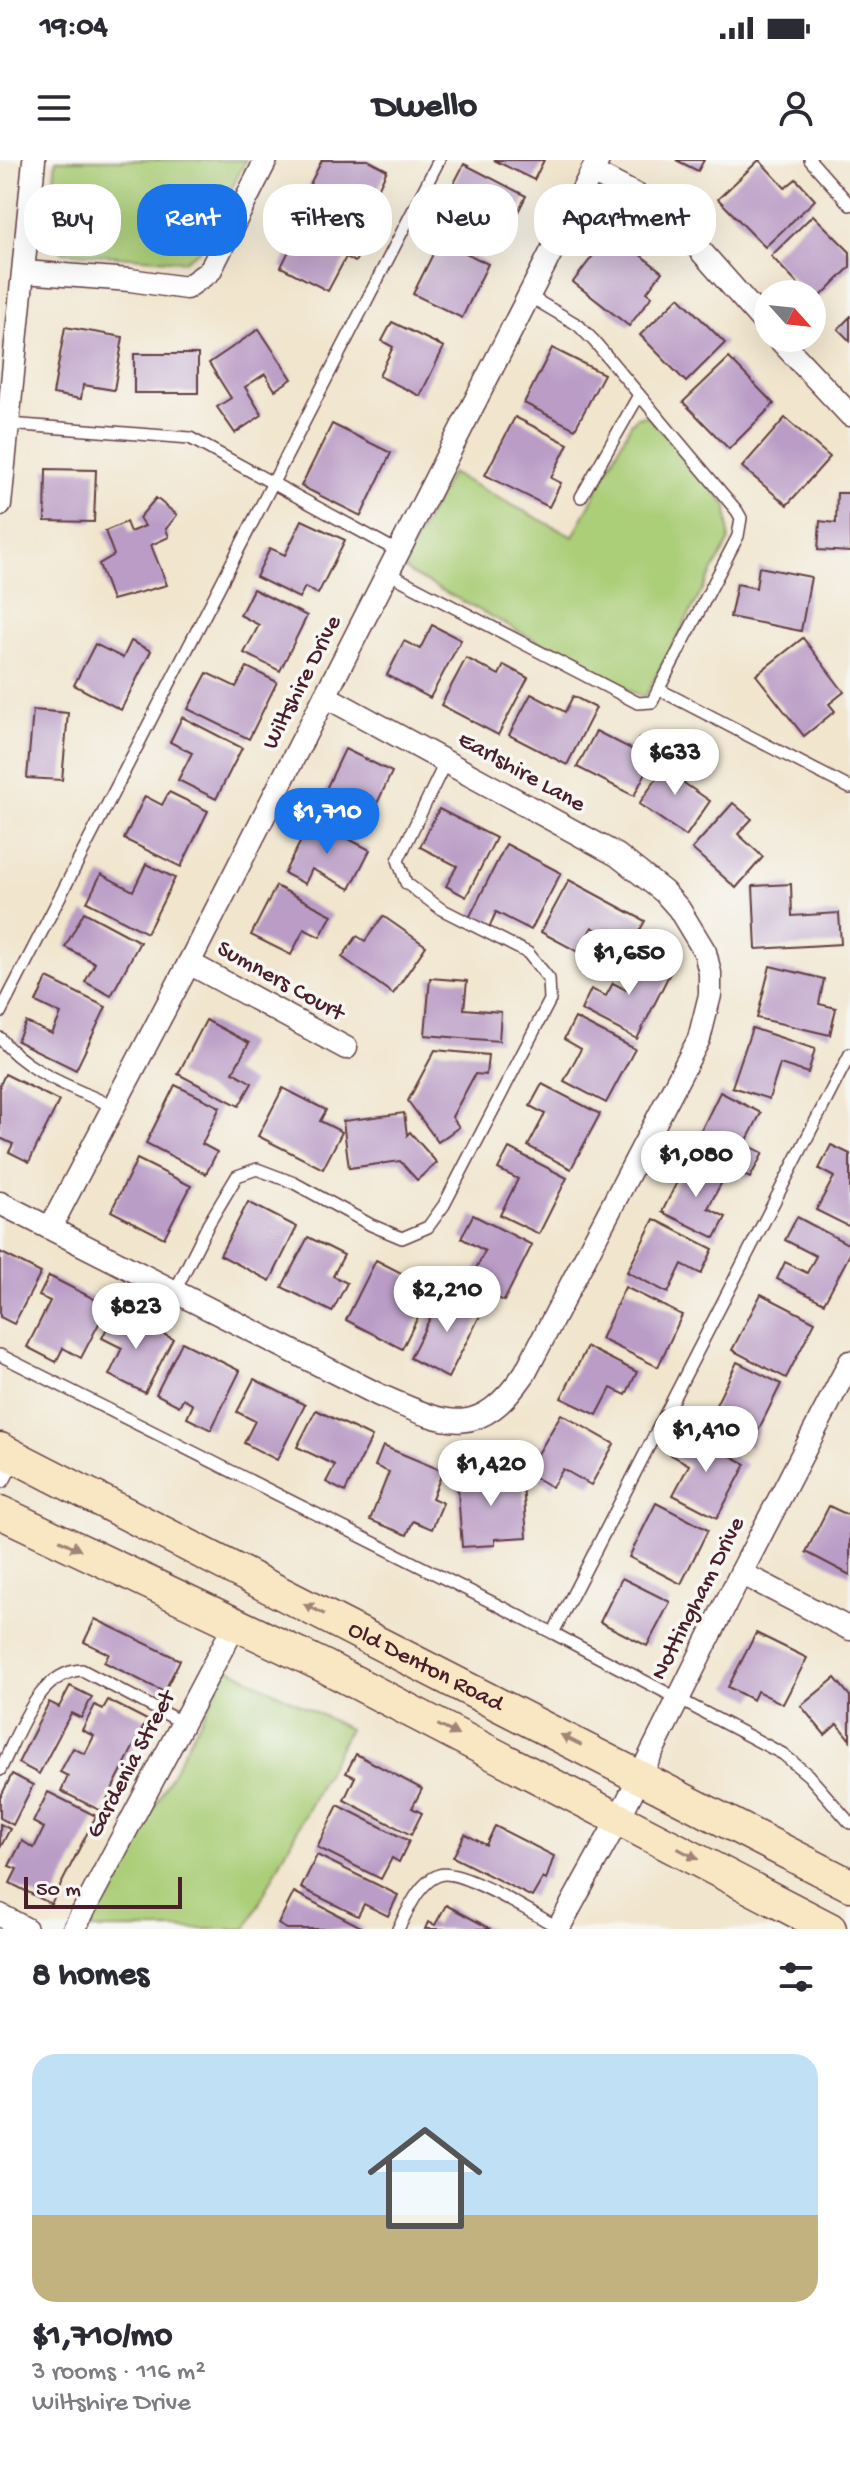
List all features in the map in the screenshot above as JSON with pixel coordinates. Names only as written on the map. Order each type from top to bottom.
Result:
[{"type":"main road","name":"Old Denton Road","points":[[4,1460],[641,1775],[850,1885]]},
{"type":"main road","name":"Old Denton Road","points":[[0,1512],[324,1666],[830,1929]]},
{"type":"street","points":[[0,505],[34,160]]},
{"type":"street","points":[[24,272],[130,280],[186,288],[210,271],[266,160]]},
{"type":"street","points":[[595,166],[669,215],[754,311]]},
{"type":"street","name":"Wiltshire Drive","points":[[50,1228],[189,963],[595,166]]},
{"type":"street","points":[[791,352],[850,415]]},
{"type":"street","name":"Earlshire Lane","points":[[175,1291],[379,1395],[425,1415],[468,1422],[484,1416],[510,1396],[525,1373],[699,1039],[710,995],[710,973],[705,952],[679,909],[664,892],[617,855],[325,696]]},
{"type":"street","name":"Sumners Court","points":[[189,963],[346,1048]]},
{"type":"street","points":[[0,1203],[175,1291]]},
{"type":"street","name":"Nottingham Drive","points":[[559,1928],[619,1818],[850,1362]]},
{"type":"street","points":[[741,1573],[850,1629]]},
{"type":"street","name":"Gardenia Street","points":[[74,1929],[235,1624]]},
{"type":"street","points":[[0,1915],[26,1929]]},
{"type":"lane","points":[[0,1013],[439,160]]},
{"type":"lane","points":[[810,160],[850,205]]},
{"type":"lane","points":[[388,573],[638,703],[652,702],[738,536],[741,518],[639,395],[578,325],[529,296]]},
{"type":"lane","points":[[581,497],[639,395]]},
{"type":"lane","points":[[9,424],[190,438],[399,552]]},
{"type":"lane","points":[[658,689],[850,788]]},
{"type":"lane","points":[[175,1291],[237,1176],[257,1169],[294,1183],[371,1225],[402,1238],[428,1227],[444,1205],[511,1081],[550,1000],[549,979],[528,953],[441,909],[406,883],[398,860],[446,761]]},
{"type":"lane","points":[[0,1038],[13,1055],[114,1107]]},
{"type":"lane","points":[[553,1633],[850,1054]]},
{"type":"lane","points":[[0,1355],[679,1697],[783,1754],[808,1775],[850,1823]]},
{"type":"lane","points":[[0,1770],[41,1691],[67,1671],[82,1670],[184,1724]]},
{"type":"lane","points":[[398,1929],[414,1899],[428,1882],[442,1873],[464,1876],[559,1928]]},
{"type":"green space","points":[[56,160],[246,160],[234,184],[137,184],[137,256],[191,256],[184,261],[117,256],[121,256],[121,184],[54,184]]},
{"type":"green space","points":[[648,416],[727,506],[729,541],[645,696],[404,568],[451,473],[573,537],[632,422],[637,417]]},
{"type":"green space","points":[[228,1668],[349,1729],[246,1929],[90,1929]]},
{"type":"building","points":[[322,160],[368,160],[387,170],[381,184],[310,184]]},
{"type":"building","points":[[494,160],[544,160],[534,180]]},
{"type":"building","points":[[676,160],[704,160],[698,171]]},
{"type":"building","points":[[759,160],[785,188],[796,179],[815,200],[765,247],[718,199]]},
{"type":"building","points":[[464,164],[503,184],[454,184]]},
{"type":"building","points":[[518,192],[526,196],[518,212]]},
{"type":"building","points":[[813,215],[850,252],[850,267],[826,291],[826,280],[794,280],[771,256]]},
{"type":"building","points":[[286,256],[358,256],[355,262],[346,257],[328,291],[281,267]]},
{"type":"building","points":[[432,256],[472,256],[488,264],[462,318],[413,294]]},
{"type":"building","points":[[593,256],[642,256],[662,272],[647,292],[652,296],[629,326],[573,282]]},
{"type":"building","points":[[679,297],[725,343],[686,382],[640,335]]},
{"type":"building","points":[[850,317],[850,341],[838,329]]},
{"type":"building","points":[[392,322],[444,347],[420,396],[379,376],[393,347],[382,341]]},
{"type":"building","points":[[65,327],[123,337],[114,390],[83,385],[81,399],[53,394]]},
{"type":"building","points":[[259,329],[292,379],[275,390],[265,374],[245,387],[262,415],[235,433],[217,407],[231,398],[209,363]]},
{"type":"building","points":[[552,348],[604,374],[575,429],[524,403]]},
{"type":"building","points":[[134,354],[198,354],[198,393],[134,393]]},
{"type":"building","points":[[729,358],[774,404],[729,449],[683,402]]},
{"type":"building","points":[[515,417],[568,444],[551,478],[561,483],[549,507],[485,475]]},
{"type":"building","points":[[785,418],[830,457],[787,505],[742,467]]},
{"type":"building","points":[[332,424],[391,453],[361,516],[301,486]]},
{"type":"building","points":[[46,469],[96,470],[94,522],[45,521]]},
{"type":"building","points":[[837,493],[850,493],[850,552],[818,550],[820,521],[836,523]]},
{"type":"building","points":[[156,498],[177,515],[166,529],[169,537],[151,545],[167,585],[112,600],[99,564],[114,555],[105,531],[126,522],[130,532],[145,526],[139,518]]},
{"type":"building","points":[[302,520],[345,540],[318,594],[305,587],[299,598],[256,577],[270,548],[285,555]]},
{"type":"building","points":[[759,567],[811,577],[801,631],[730,617],[737,584],[756,588]]},
{"type":"building","points":[[253,589],[307,616],[280,671],[244,653],[259,625],[240,615]]},
{"type":"building","points":[[432,625],[461,640],[430,698],[387,675],[404,641],[420,649]]},
{"type":"building","points":[[803,638],[844,692],[829,704],[835,711],[804,736],[756,675]]},
{"type":"building","points":[[131,641],[151,651],[121,710],[74,685],[95,644],[123,658]]},
{"type":"building","points":[[466,658],[499,675],[504,665],[528,678],[498,735],[441,705]]},
{"type":"building","points":[[247,667],[277,682],[249,739],[188,709],[207,673],[236,687]]},
{"type":"building","points":[[531,694],[565,712],[573,696],[596,708],[567,765],[509,735]]},
{"type":"building","points":[[33,710],[68,713],[62,780],[27,778]]},
{"type":"building","points":[[182,717],[242,748],[216,799],[178,780],[192,753],[170,742]]},
{"type":"building","points":[[596,731],[633,750],[639,738],[658,748],[634,796],[577,767]]},
{"type":"building","points":[[345,749],[392,772],[363,833],[316,810]]},
{"type":"building","points":[[673,754],[694,768],[684,783],[710,801],[686,836],[639,804]]},
{"type":"building","points":[[169,792],[208,811],[181,867],[124,839],[145,796],[162,805]]},
{"type":"building","points":[[733,803],[752,819],[738,834],[763,857],[736,888],[692,849]]},
{"type":"building","points":[[439,809],[496,838],[466,897],[446,886],[457,866],[420,847]]},
{"type":"building","points":[[312,820],[370,850],[350,889],[312,869],[305,884],[284,873]]},
{"type":"building","points":[[506,844],[561,873],[531,930],[496,912],[489,928],[469,918]]},
{"type":"building","points":[[146,864],[175,878],[147,933],[87,902],[101,874],[133,891]]},
{"type":"building","points":[[569,880],[645,921],[630,948],[592,927],[578,952],[541,932]]},
{"type":"building","points":[[791,884],[792,916],[839,913],[841,944],[756,949],[753,886]]},
{"type":"building","points":[[276,886],[332,915],[320,937],[304,929],[291,955],[251,935]]},
{"type":"building","points":[[84,912],[140,942],[111,996],[85,982],[95,963],[65,947]]},
{"type":"building","points":[[383,916],[426,946],[393,994],[342,957],[357,936],[365,941]]},
{"type":"building","points":[[630,953],[670,973],[637,1039],[581,1010],[591,989],[606,996],[613,983],[626,990],[631,980],[619,974]]},
{"type":"building","points":[[770,966],[824,979],[819,1004],[836,1008],[830,1035],[757,1018]]},
{"type":"building","points":[[47,978],[106,1007],[76,1070],[17,1041],[26,1022],[52,1034],[61,1014],[36,1002]]},
{"type":"building","points":[[430,978],[467,981],[464,1009],[501,1012],[499,1041],[425,1035]]},
{"type":"building","points":[[575,1018],[635,1049],[606,1103],[564,1081],[581,1049],[564,1039]]},
{"type":"building","points":[[206,1020],[249,1043],[233,1072],[252,1083],[239,1106],[178,1074]]},
{"type":"building","points":[[752,1028],[815,1049],[808,1073],[780,1064],[769,1099],[732,1087]]},
{"type":"building","points":[[435,1050],[488,1055],[486,1075],[475,1074],[452,1117],[459,1127],[438,1142],[408,1101]]},
{"type":"building","points":[[5,1074],[59,1101],[29,1162],[9,1152],[13,1144],[0,1138],[0,1085]]},
{"type":"building","points":[[542,1084],[600,1114],[571,1169],[528,1146],[545,1114],[530,1106]]},
{"type":"building","points":[[175,1085],[220,1107],[202,1144],[217,1152],[206,1174],[146,1143]]},
{"type":"building","points":[[283,1088],[326,1110],[320,1121],[342,1132],[323,1169],[258,1136]]},
{"type":"building","points":[[720,1092],[761,1113],[745,1144],[763,1153],[750,1178],[692,1149]]},
{"type":"building","points":[[404,1113],[407,1135],[410,1132],[437,1163],[417,1180],[400,1161],[349,1168],[343,1121]]},
{"type":"building","points":[[831,1145],[850,1154],[850,1227],[816,1210],[834,1177],[819,1169]]},
{"type":"building","points":[[509,1148],[567,1178],[539,1234],[500,1215],[518,1179],[498,1169]]},
{"type":"building","points":[[689,1158],[725,1176],[708,1208],[726,1217],[715,1238],[662,1212]]},
{"type":"building","points":[[137,1159],[191,1186],[164,1238],[111,1211]]},
{"type":"building","points":[[248,1202],[297,1227],[270,1281],[220,1255]]},
{"type":"building","points":[[473,1215],[532,1245],[504,1301],[468,1284],[485,1251],[461,1238]]},
{"type":"building","points":[[797,1217],[850,1245],[850,1254],[824,1303],[777,1279],[785,1262],[807,1273],[816,1256],[785,1240]]},
{"type":"building","points":[[654,1219],[713,1249],[701,1274],[682,1264],[668,1293],[627,1272]]},
{"type":"building","points":[[308,1237],[344,1255],[333,1276],[347,1283],[332,1312],[282,1287]]},
{"type":"building","points":[[0,1252],[41,1273],[14,1324],[0,1317]]},
{"type":"building","points":[[376,1260],[409,1277],[400,1295],[423,1307],[402,1349],[346,1320]]},
{"type":"building","points":[[49,1276],[108,1306],[81,1358],[63,1348],[56,1362],[27,1347],[50,1301],[39,1296]]},
{"type":"building","points":[[625,1287],[682,1315],[658,1367],[601,1339]]},
{"type":"building","points":[[456,1291],[485,1306],[448,1378],[410,1358],[438,1302],[449,1307]]},
{"type":"building","points":[[761,1294],[815,1322],[786,1378],[732,1350]]},
{"type":"building","points":[[116,1310],[173,1339],[145,1393],[109,1375],[122,1348],[102,1338]]},
{"type":"building","points":[[182,1342],[240,1371],[211,1430],[187,1418],[193,1405],[183,1399],[179,1406],[156,1394]]},
{"type":"building","points":[[587,1347],[637,1372],[626,1395],[611,1388],[597,1415],[561,1398]]},
{"type":"building","points":[[737,1362],[781,1384],[750,1447],[706,1425]]},
{"type":"building","points":[[254,1379],[305,1405],[277,1460],[244,1443],[255,1421],[237,1412]]},
{"type":"building","points":[[316,1410],[372,1437],[345,1492],[326,1482],[335,1465],[297,1447]]},
{"type":"building","points":[[561,1414],[614,1444],[591,1485],[563,1469],[552,1487],[527,1473]]},
{"type":"building","points":[[683,1430],[746,1464],[717,1518],[673,1495],[689,1465],[670,1454]]},
{"type":"building","points":[[383,1446],[443,1471],[432,1498],[443,1503],[432,1529],[413,1521],[407,1535],[370,1520],[389,1472],[375,1466]]},
{"type":"building","points":[[522,1472],[527,1537],[495,1539],[495,1545],[462,1547],[457,1477]]},
{"type":"building","points":[[656,1503],[708,1530],[681,1584],[629,1557]]},
{"type":"building","points":[[829,1506],[850,1516],[850,1575],[806,1552]]},
{"type":"building","points":[[622,1578],[670,1602],[647,1646],[600,1622]]},
{"type":"building","points":[[95,1619],[180,1660],[164,1692],[104,1662],[109,1654],[84,1642]]},
{"type":"building","points":[[756,1633],[807,1658],[783,1704],[757,1691],[753,1700],[728,1687]]},
{"type":"building","points":[[835,1678],[850,1696],[850,1740],[837,1724],[825,1735],[801,1706]]},
{"type":"building","points":[[70,1686],[92,1697],[81,1718],[71,1713],[39,1774],[18,1763],[49,1702],[59,1707]]},
{"type":"building","points":[[108,1700],[147,1720],[101,1811],[61,1791],[68,1776],[60,1772],[73,1748],[85,1754],[94,1736],[82,1730],[95,1705],[103,1709]]},
{"type":"building","points":[[356,1754],[422,1789],[412,1808],[422,1813],[411,1835],[344,1800],[355,1777],[346,1773]]},
{"type":"building","points":[[12,1774],[33,1785],[13,1825],[0,1818],[0,1798]]},
{"type":"building","points":[[48,1792],[96,1816],[51,1904],[10,1883],[17,1869],[9,1866],[22,1841],[34,1848],[44,1828],[33,1822]]},
{"type":"building","points":[[338,1805],[409,1841],[399,1862],[392,1858],[381,1879],[317,1847]]},
{"type":"building","points":[[0,1824],[10,1829],[0,1848]]},
{"type":"building","points":[[495,1826],[554,1856],[546,1880],[543,1878],[532,1897],[453,1857],[465,1834],[486,1845]]},
{"type":"building","points":[[317,1855],[398,1895],[388,1916],[364,1904],[358,1916],[301,1888]]},
{"type":"building","points":[[294,1892],[365,1929],[287,1929],[278,1924]]},
{"type":"building","points":[[446,1905],[491,1929],[425,1929],[428,1922],[435,1925]]}]
